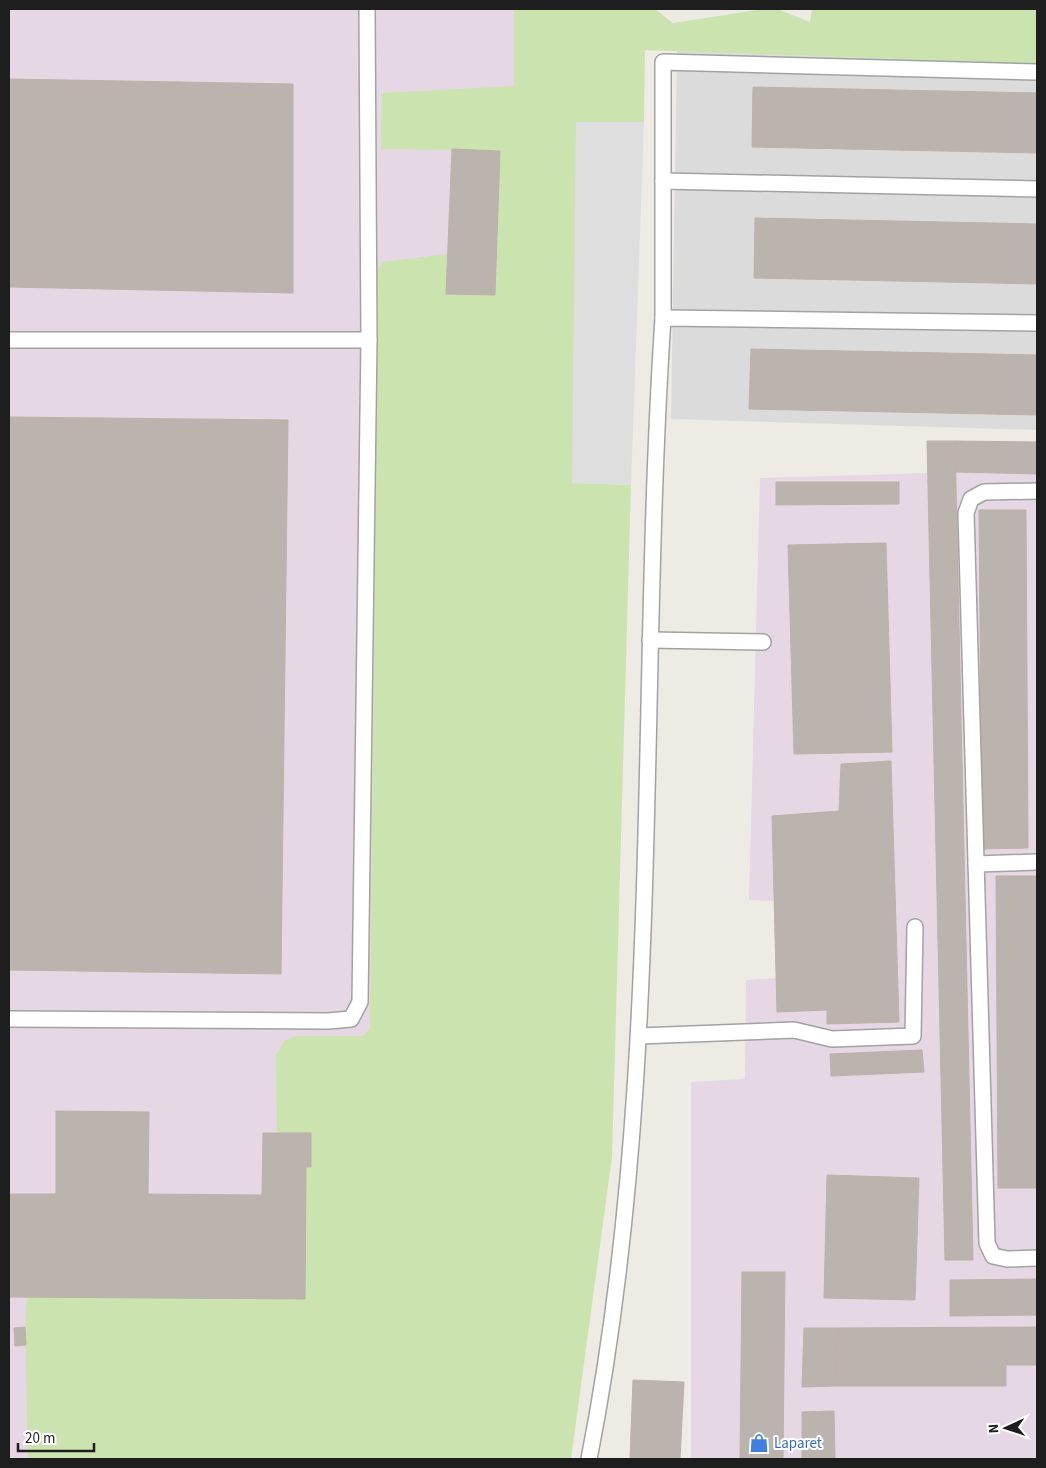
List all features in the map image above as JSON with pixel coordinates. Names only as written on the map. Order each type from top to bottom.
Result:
[{"type":"lane","points":[[9,1018],[328,1021],[351,1019],[360,1002],[370,340],[367,9]]},
{"type":"lane","points":[[589,1459],[601,1397],[618,1282],[639,1036],[657,404],[663,318],[663,62],[1037,72]]},
{"type":"lane","points":[[663,181],[1037,189]]},
{"type":"lane","points":[[663,318],[1037,323]]},
{"type":"lane","points":[[9,340],[370,340]]},
{"type":"lane","points":[[1037,491],[984,492],[971,499],[966,513],[987,1243],[993,1256],[1007,1259],[1037,1258]]},
{"type":"lane","points":[[650,640],[762,642]]},
{"type":"lane","points":[[976,864],[1037,862]]},
{"type":"lane","points":[[639,1036],[794,1030],[832,1039],[913,1036],[915,928]]},
{"type":"shaded area","points":[[9,9],[571,9],[550,1459],[9,1459]]},
{"type":"shaded area","points":[[677,51],[1037,64],[1037,430],[671,419]]},
{"type":"shaded area","points":[[576,122],[644,122],[631,485],[572,483]]},
{"type":"shaded area","points":[[927,441],[1037,442],[1037,1459],[691,1459],[691,1082],[745,1079],[746,980],[776,978],[774,901],[749,900],[760,478],[927,473]]},
{"type":"green space","points":[[514,9],[655,9],[673,23],[763,9],[777,9],[810,22],[812,9],[1037,9],[1037,64],[645,50],[644,122],[577,122],[573,483],[631,485],[612,1157],[571,1459],[28,1459],[25,1327],[27,1297],[305,1298],[306,1167],[311,1166],[311,1133],[277,1133],[276,1055],[284,1041],[296,1036],[363,1036],[370,1028],[378,269],[383,262],[448,254],[446,294],[495,295],[500,151],[381,149],[382,93],[514,86]]},
{"type":"building","points":[[9,79],[293,84],[293,293],[9,287]]},
{"type":"building","points":[[753,87],[1037,93],[1037,153],[752,147]]},
{"type":"building","points":[[452,149],[500,151],[495,295],[446,294]]},
{"type":"building","points":[[755,218],[1037,224],[1037,284],[754,278]]},
{"type":"building","points":[[751,349],[1037,355],[1037,415],[749,409]]},
{"type":"building","points":[[9,417],[288,420],[281,974],[9,970]]},
{"type":"building","points":[[927,441],[955,441],[973,1260],[945,1260]]},
{"type":"building","points":[[955,441],[1037,442],[1037,474],[956,472]]},
{"type":"building","points":[[776,482],[899,482],[899,504],[776,505]]},
{"type":"building","points":[[979,510],[1026,510],[1028,848],[982,849]]},
{"type":"building","points":[[886,543],[892,752],[794,754],[788,545]]},
{"type":"building","points":[[891,761],[899,1022],[827,1024],[827,1010],[777,1012],[772,816],[839,811],[841,764]]},
{"type":"building","points":[[996,876],[1037,876],[1037,1188],[998,1188]]},
{"type":"building","points":[[922,1050],[924,1072],[831,1076],[830,1054]]},
{"type":"building","points":[[56,1111],[149,1112],[148,1194],[262,1195],[263,1133],[311,1133],[311,1167],[306,1167],[305,1299],[9,1297],[9,1194],[56,1194]]},
{"type":"building","points":[[827,1175],[919,1178],[915,1300],[824,1298]]},
{"type":"building","points":[[742,1272],[785,1272],[783,1459],[740,1459]]},
{"type":"building","points":[[1037,1279],[1037,1315],[950,1316],[950,1280]]},
{"type":"building","points":[[25,1327],[26,1345],[15,1346],[14,1328]]},
{"type":"building","points":[[1037,1327],[1037,1365],[1006,1365],[1006,1386],[835,1386],[838,1328]]},
{"type":"building","points":[[804,1328],[838,1328],[835,1386],[802,1387]]},
{"type":"building","points":[[633,1380],[684,1382],[680,1459],[630,1459]]},
{"type":"building","points":[[834,1411],[835,1459],[802,1459],[802,1412]]},
{"type":"place","name":"Laparet","points":[[759,1443]]}]
